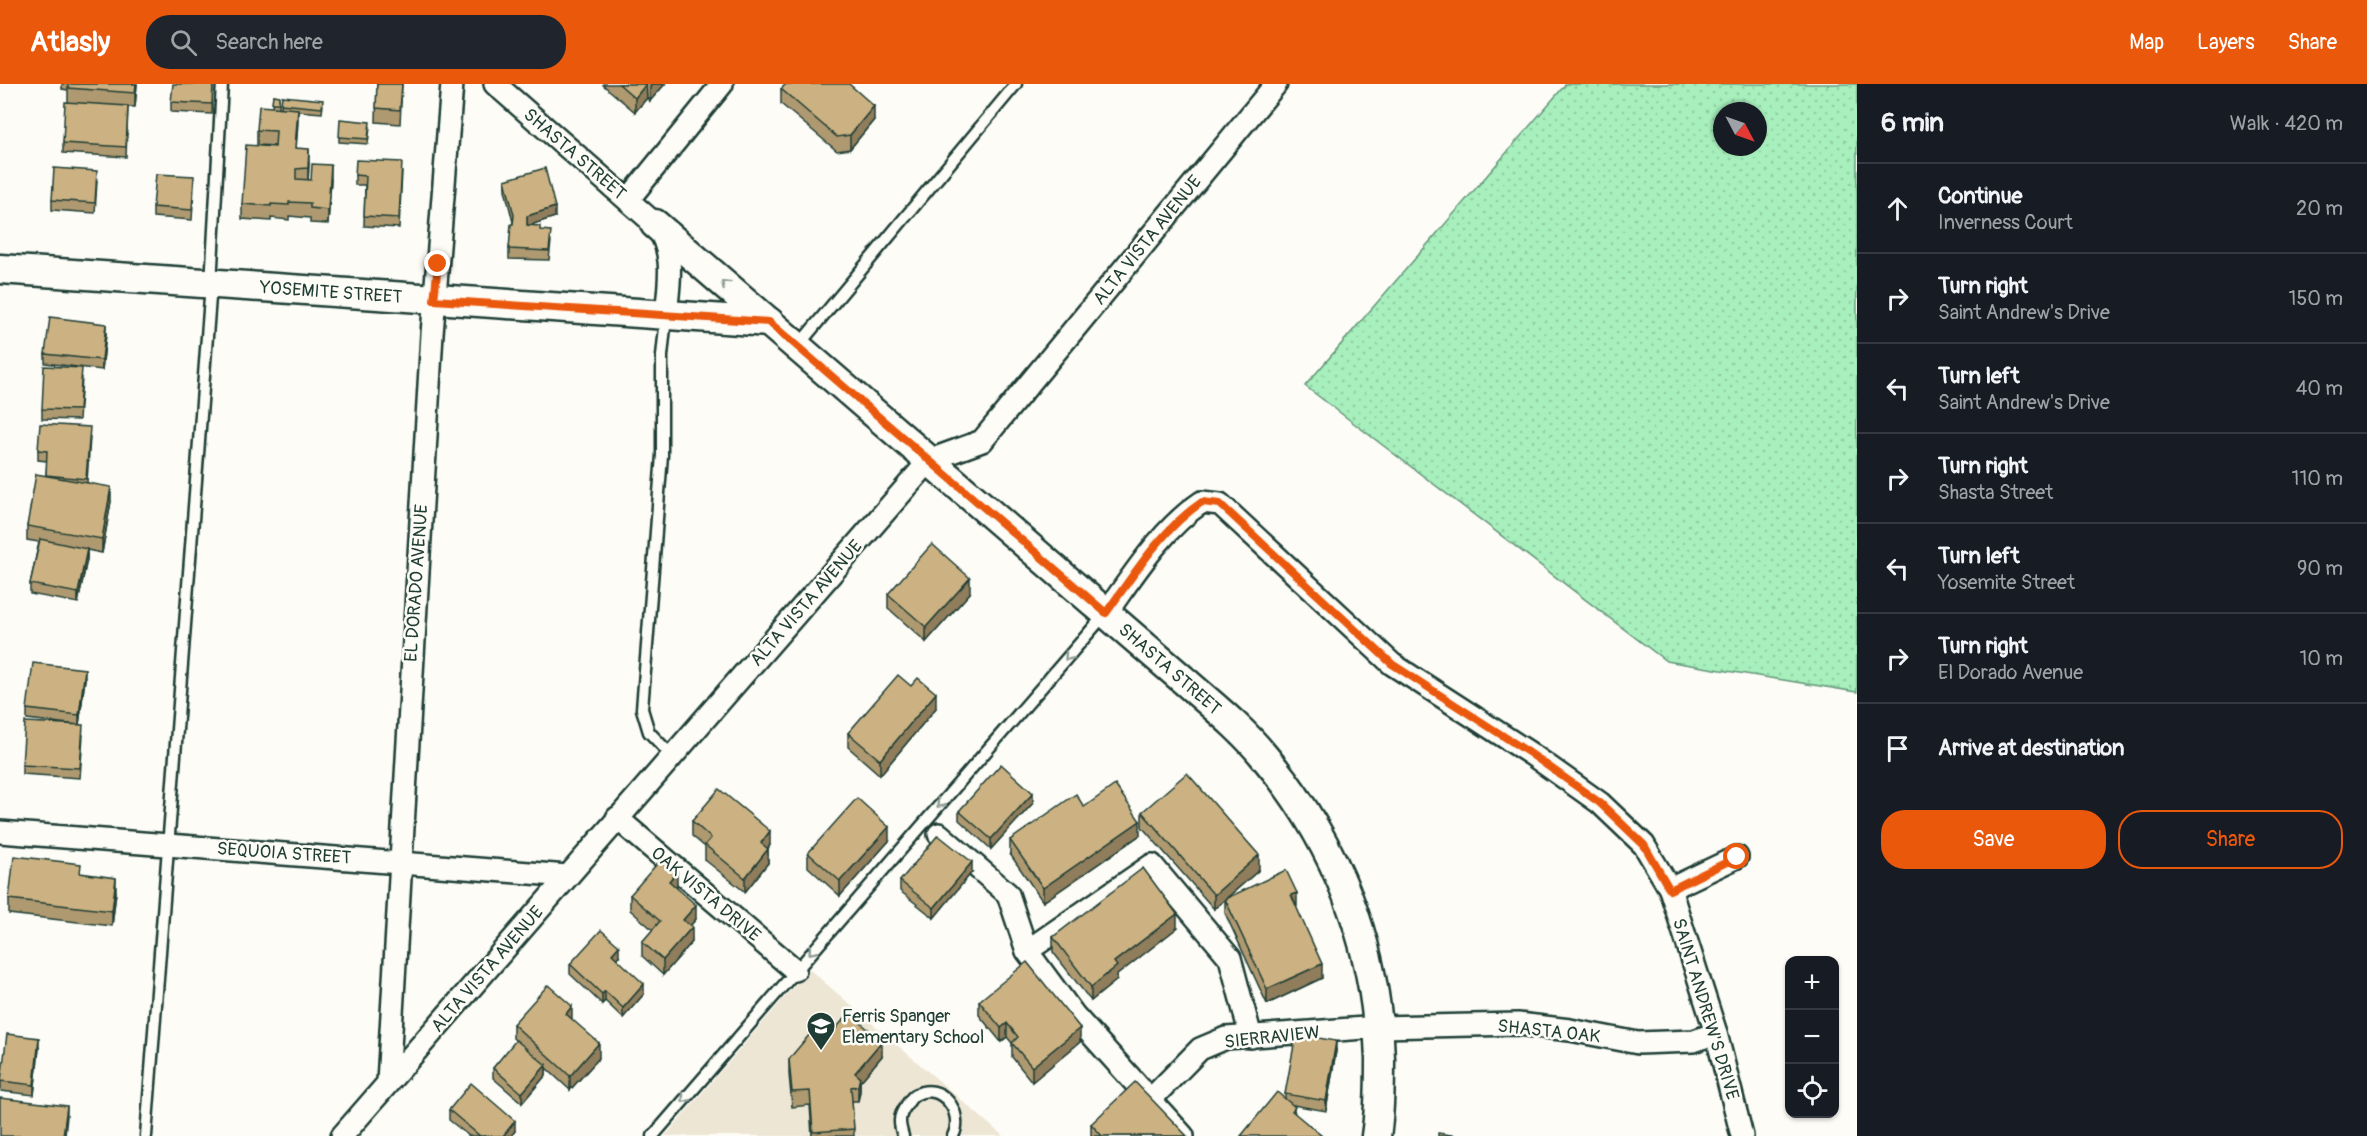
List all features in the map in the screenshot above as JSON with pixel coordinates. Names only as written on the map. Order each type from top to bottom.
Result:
[{"type":"street","name":"EL DORADO AVENUE","points":[[388,1082],[399,862],[434,300],[452,84]]},
{"type":"street","name":"SHASTA STREET","points":[[495,84],[1106,613],[1237,728],[1262,754],[1314,824],[1332,858],[1366,954],[1379,1027],[1380,1081],[1376,1136]]},
{"type":"street","points":[[628,200],[722,84]]},
{"type":"street","name":"ALTA VISTA AVENUE","points":[[342,1136],[930,460],[982,441],[1276,84]]},
{"type":"street","name":"SHASTA STREET","points":[[655,224],[664,236],[670,252],[666,315]]},
{"type":"street","name":"YOSEMITE STREET","points":[[0,269],[769,322]]},
{"type":"street","name":"SAINT ANDREW'S DRIVE","points":[[1106,613],[1143,562],[1184,514],[1202,502],[1220,504],[1392,664],[1531,754],[1600,803],[1644,845],[1670,890],[1716,1033],[1742,1136]]},
{"type":"street","name":"OAK VISTA DRIVE","points":[[617,818],[795,970]]},
{"type":"street","name":"SEQUOIA STREET","points":[[0,832],[568,876]]},
{"type":"street","points":[[939,834],[1008,894],[1027,951],[1074,1016],[1183,1136]]},
{"type":"street","points":[[1670,890],[1737,857]]},
{"type":"street","points":[[1027,951],[1152,865],[1230,958],[1251,1036]]},
{"type":"street","name":"SHASTA OAK","points":[[1379,1027],[1518,1024],[1570,1030],[1638,1043],[1694,1041],[1716,1033]]},
{"type":"street","name":"SIERRAVIEW","points":[[1151,1099],[1200,1049],[1226,1038],[1379,1027]]},
{"type":"lane","points":[[146,1136],[211,284],[222,84]]},
{"type":"lane","points":[[798,346],[1016,84]]},
{"type":"lane","points":[[666,315],[662,356],[662,455],[642,709],[649,732],[672,756]]},
{"type":"lane","points":[[653,1136],[1106,613]]},
{"type":"lane","points":[[903,1136],[899,1125],[900,1113],[914,1096],[925,1092],[936,1093],[946,1098],[954,1107],[957,1118],[953,1136]]},
{"type":"shaded area","name":"Ferris Spanger Elementary School","points":[[809,969],[1003,1136],[665,1136]]},
{"type":"green space","points":[[1566,84],[1857,84],[1857,692],[1666,661],[1305,386]]},
{"type":"building","points":[[68,84],[136,84],[135,93],[68,88]]},
{"type":"building","points":[[173,84],[213,84],[212,104],[171,102]]},
{"type":"building","points":[[377,84],[402,84],[400,110],[376,108]]},
{"type":"building","points":[[619,84],[646,84],[635,98]]},
{"type":"building","points":[[786,84],[849,84],[874,106],[850,135],[837,137],[781,89]]},
{"type":"building","points":[[273,95],[279,96],[279,103],[272,103]]},
{"type":"building","points":[[282,96],[323,100],[322,108],[281,104]]},
{"type":"building","points":[[65,102],[128,106],[126,147],[63,143]]},
{"type":"building","points":[[259,106],[298,109],[295,148],[309,149],[308,168],[296,169],[296,179],[311,180],[312,164],[331,165],[328,210],[310,208],[310,203],[289,202],[289,205],[271,204],[271,206],[242,204],[246,145],[275,147],[276,131],[257,130]]},
{"type":"building","points":[[340,119],[370,122],[368,139],[339,137]]},
{"type":"building","points":[[356,160],[402,162],[399,218],[364,216],[366,176],[355,175]]},
{"type":"building","points":[[54,168],[97,171],[95,203],[52,200]]},
{"type":"building","points":[[545,168],[555,207],[527,216],[527,225],[540,226],[540,230],[551,231],[549,251],[509,249],[514,215],[505,180]]},
{"type":"building","points":[[156,174],[194,176],[192,210],[153,207]]},
{"type":"building","points":[[50,317],[106,324],[102,360],[45,354]]},
{"type":"building","points":[[44,366],[82,368],[79,410],[42,409]]},
{"type":"building","points":[[40,424],[90,427],[86,479],[46,475],[47,451],[38,450]]},
{"type":"building","points":[[36,474],[111,487],[102,539],[27,526]]},
{"type":"building","points":[[40,539],[87,549],[78,593],[30,584]]},
{"type":"building","points":[[932,544],[970,578],[926,627],[888,594]]},
{"type":"building","points":[[33,663],[85,669],[79,715],[27,709]]},
{"type":"building","points":[[898,675],[911,686],[918,678],[936,693],[880,760],[848,733]]},
{"type":"building","points":[[25,722],[83,725],[80,768],[22,765]]},
{"type":"building","points":[[1001,764],[1033,793],[991,839],[959,811]]},
{"type":"building","points":[[1187,773],[1259,855],[1214,895],[1142,812]]},
{"type":"building","points":[[1115,785],[1140,821],[1043,888],[1010,840],[1076,794],[1084,807]]},
{"type":"building","points":[[719,789],[770,831],[761,843],[768,849],[745,878],[705,845],[711,838],[692,821]]},
{"type":"building","points":[[857,798],[889,827],[840,881],[808,853]]},
{"type":"building","points":[[938,835],[972,862],[934,908],[900,881]]},
{"type":"building","points":[[14,856],[81,864],[80,873],[116,878],[112,911],[9,899]]},
{"type":"building","points":[[662,858],[677,872],[669,881],[696,905],[683,920],[692,927],[663,960],[642,942],[660,921],[630,895]]},
{"type":"building","points":[[1143,868],[1177,914],[1114,962],[1117,966],[1091,987],[1053,937]]},
{"type":"building","points":[[1286,870],[1297,893],[1291,895],[1322,964],[1267,989],[1225,899]]},
{"type":"building","points":[[601,930],[619,946],[612,954],[644,984],[623,1008],[605,991],[602,994],[570,964]]},
{"type":"building","points":[[1027,962],[1080,1028],[1032,1067],[1012,1043],[1018,1037],[1007,1023],[1001,1028],[979,1001]]},
{"type":"building","points":[[548,985],[572,1006],[566,1014],[599,1043],[570,1076],[513,1024]]},
{"type":"building","points":[[849,1013],[882,1041],[855,1073],[860,1077],[858,1086],[851,1087],[854,1129],[813,1132],[810,1091],[792,1092],[789,1059],[810,1034],[822,1045]]},
{"type":"building","points":[[7,1034],[39,1038],[34,1085],[1,1081]]},
{"type":"building","points":[[1296,1034],[1336,1041],[1326,1101],[1285,1094]]},
{"type":"building","points":[[516,1040],[546,1065],[522,1093],[493,1068]]},
{"type":"building","points":[[1135,1082],[1187,1136],[1102,1136],[1091,1124]]},
{"type":"building","points":[[471,1083],[515,1121],[503,1136],[480,1136],[449,1110]]},
{"type":"building","points":[[1277,1092],[1295,1107],[1292,1111],[1322,1136],[1241,1136]]},
{"type":"building","points":[[0,1098],[67,1106],[63,1136],[0,1136]]},
{"type":"building","points":[[1438,1133],[1458,1136],[1438,1136]]},
{"type":"place","name":"Ferris Spanger Elementary School","points":[[821,1052]]},
{"type":"route","points":[[438,264],[434,300],[769,322],[1106,613],[1143,562],[1184,514],[1202,502],[1220,504],[1392,664],[1531,754],[1600,803],[1644,845],[1670,890],[1737,857]]}]
